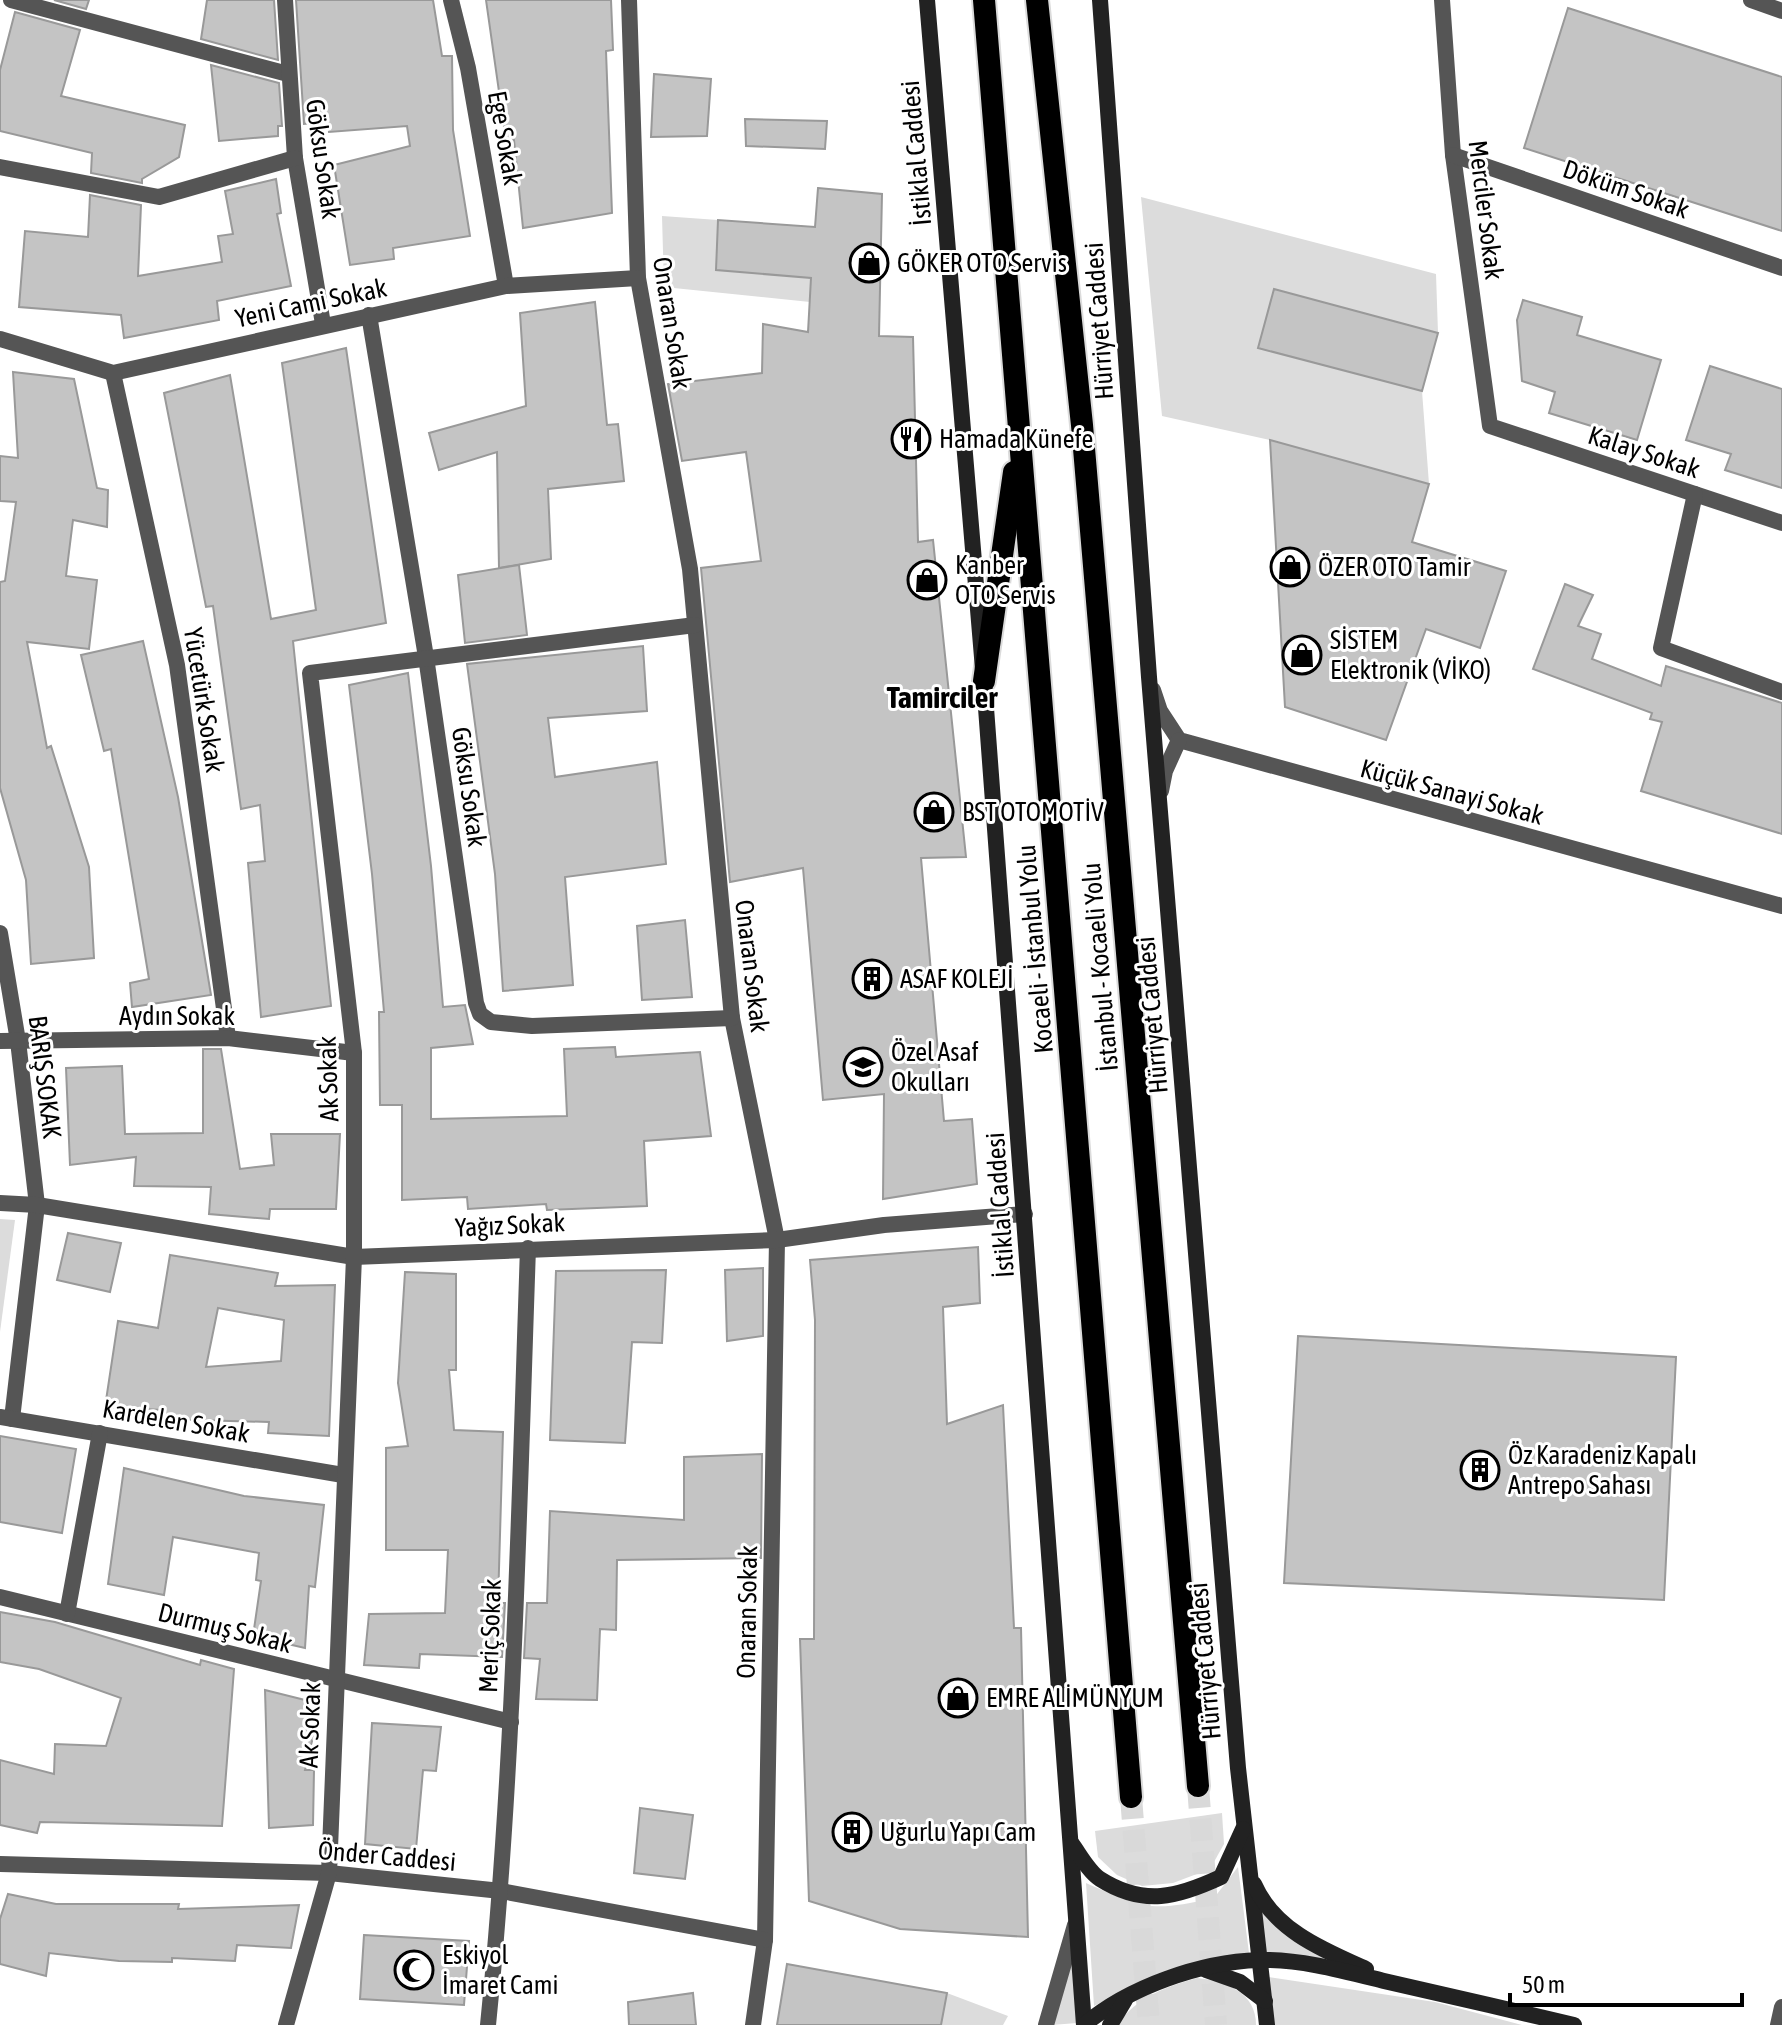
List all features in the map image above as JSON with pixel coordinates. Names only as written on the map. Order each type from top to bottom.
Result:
[{"type":"highway","name":"Kocaeli - İstanbul Yolu","points":[[984,0],[1131,1797]]},
{"type":"highway","name":"İstanbul - Kocaeli Yolu","points":[[1037,0],[1082,425],[1198,1786]]},
{"type":"highway","points":[[984,681],[1020,436]]},
{"type":"main road","name":"İstiklal Caddesi","points":[[927,0],[984,681],[1084,2025]]},
{"type":"main road","name":"Hürriyet Caddesi","points":[[1100,0],[1159,805],[1244,1825],[1267,2025]]},
{"type":"main road","points":[[1072,1844],[1098,1878],[1144,1898],[1185,1894],[1221,1877],[1244,1825]]},
{"type":"main road","points":[[1249,1872],[1270,1910],[1304,1939],[1409,1986]]},
{"type":"main road","points":[[1084,2025],[1126,1999],[1200,1969],[1259,1960],[1318,1966],[1574,2025]]},
{"type":"main road","points":[[1200,1969],[1240,1982],[1265,2001]]},
{"type":"main road","points":[[1110,2025],[1126,1999]]},
{"type":"street","points":[[11,0],[288,74]]},
{"type":"street","name":"Göksu Sokak","points":[[285,0],[295,158],[323,324]]},
{"type":"street","name":"Ege Sokak","points":[[451,0],[468,68],[506,286]]},
{"type":"street","name":"Onaran Sokak","points":[[629,0],[638,278],[690,569],[732,1018],[777,1240],[765,1940],[753,2025]]},
{"type":"street","name":"Merciler Sokak","points":[[1442,0],[1453,155],[1490,426]]},
{"type":"street","points":[[1751,0],[1782,11]]},
{"type":"street","name":"Döküm Sokak","points":[[1453,155],[1782,268]]},
{"type":"street","points":[[0,167],[159,197],[295,158]]},
{"type":"street","name":"Yeni Cami Sokak","points":[[0,339],[113,373],[323,324],[506,286],[638,278]]},
{"type":"street","name":"Göksu Sokak","points":[[369,315],[426,657],[473,987],[480,1014],[491,1022],[532,1026],[732,1018]]},
{"type":"street","name":"Yücetürk Sokak","points":[[113,373],[177,665],[228,1038]]},
{"type":"street","name":"Kalay Sokak","points":[[1490,426],[1782,523]]},
{"type":"street","points":[[1695,494],[1661,648],[1782,692]]},
{"type":"street","name":"Ak Sokak","points":[[286,2025],[329,1873],[354,1257],[354,1053],[310,673],[695,625]]},
{"type":"street","points":[[1149,677],[1160,711],[1179,740],[1165,771],[1159,805]]},
{"type":"street","name":"Küçük Sanayi Sokak","points":[[1179,740],[1782,906]]},
{"type":"street","name":"BARIŞ SOKAK","points":[[0,933],[18,1041],[37,1205],[6,1418]]},
{"type":"street","name":"Aydın Sokak","points":[[0,1041],[228,1038],[354,1053]]},
{"type":"street","name":"Yağız Sokak","points":[[0,1203],[37,1205],[354,1257],[777,1240],[884,1225],[1025,1214]]},
{"type":"street","name":"Meriç Sokak","points":[[488,2025],[501,1891],[511,1722],[528,1248]]},
{"type":"street","name":"Kardelen Sokak","points":[[6,1418],[343,1475]]},
{"type":"street","points":[[67,1614],[100,1433]]},
{"type":"street","name":"Durmuş Sokak","points":[[0,1597],[511,1722]]},
{"type":"street","name":"Önder Caddesi","points":[[0,1864],[329,1873],[501,1891],[765,1940]]},
{"type":"street","points":[[1046,2025],[1076,1919]]},
{"type":"street","points":[[1778,2025],[1782,2007]]},
{"type":"shaded area","points":[[1141,197],[1436,274],[1438,333],[1275,289],[1259,348],[1422,391],[1429,484],[1270,440],[1162,416]]},
{"type":"shaded area","points":[[662,216],[718,220],[717,270],[811,278],[810,302],[664,287]]},
{"type":"shaded area","points":[[0,1219],[15,1220],[0,1332]]},
{"type":"shaded area","points":[[1222,1813],[1224,1844],[1210,1869],[1173,1883],[1142,1886],[1117,1875],[1098,1857],[1095,1831]]},
{"type":"shaded area","points":[[1238,1867],[1249,1953],[1164,1971],[1094,2006],[1086,1883],[1148,1906],[1176,1905],[1214,1898]]},
{"type":"shaded area","points":[[1257,1901],[1358,1970],[1264,1954]]},
{"type":"shaded area","points":[[1073,1948],[1077,2023],[1052,2025]]},
{"type":"shaded area","points":[[1268,1977],[1435,2002],[1522,2025],[1272,2025]]},
{"type":"shaded area","points":[[1197,1978],[1219,1982],[1238,1991],[1251,2005],[1256,2025],[1117,2025],[1133,2007],[1152,1994]]},
{"type":"shaded area","points":[[947,1993],[1008,2016],[1003,2025],[941,2025]]},
{"type":"building","points":[[54,0],[89,0],[86,9]]},
{"type":"building","points":[[207,0],[274,0],[278,60],[201,39]]},
{"type":"building","points":[[296,0],[433,0],[442,56],[452,56],[453,130],[470,236],[393,248],[394,259],[350,265],[334,165],[410,146],[407,126],[329,132],[328,122],[304,124]]},
{"type":"building","points":[[486,0],[611,0],[613,50],[606,51],[612,213],[523,228],[514,140],[506,141]]},
{"type":"building","points":[[1568,8],[1782,77],[1782,231],[1524,148]]},
{"type":"building","points":[[15,12],[80,30],[61,96],[185,125],[179,157],[142,179],[142,183],[91,173],[92,153],[0,131],[0,70]]},
{"type":"building","points":[[211,65],[279,83],[282,126],[278,126],[278,136],[219,141]]},
{"type":"building","points":[[654,74],[711,79],[707,136],[651,137]]},
{"type":"building","points":[[745,119],[827,121],[825,149],[746,146]]},
{"type":"building","points":[[276,179],[281,213],[277,214],[291,286],[217,301],[219,320],[124,338],[121,315],[19,307],[25,231],[88,237],[90,195],[141,205],[138,276],[222,262],[218,236],[233,234],[225,191]]},
{"type":"building","points":[[818,188],[882,194],[879,336],[913,337],[918,542],[933,540],[966,857],[921,858],[944,1121],[972,1119],[977,1184],[883,1199],[884,1094],[823,1100],[803,868],[730,882],[701,568],[761,561],[746,452],[682,461],[668,384],[762,373],[763,324],[808,332],[811,278],[716,270],[718,220],[815,227]]},
{"type":"building","points":[[1274,289],[1438,333],[1422,391],[1258,348]]},
{"type":"building","points":[[1523,300],[1582,317],[1577,335],[1661,360],[1637,440],[1549,413],[1555,392],[1522,381],[1517,320]]},
{"type":"building","points":[[595,302],[607,425],[618,424],[624,481],[548,489],[551,559],[499,568],[497,452],[439,470],[429,433],[526,406],[520,313]]},
{"type":"building","points":[[346,348],[386,623],[293,641],[331,1006],[261,1017],[248,863],[265,861],[260,805],[241,809],[213,606],[206,607],[164,393],[230,375],[271,619],[316,610],[282,363]]},
{"type":"building","points":[[1710,366],[1782,389],[1782,488],[1725,470],[1731,454],[1686,440]]},
{"type":"building","points":[[13,372],[74,379],[97,488],[108,490],[107,527],[73,520],[66,576],[97,580],[89,649],[27,642],[47,748],[51,746],[89,867],[94,958],[31,964],[26,880],[0,788],[0,582],[5,581],[16,502],[0,501],[0,456],[18,458]]},
{"type":"building","points":[[1270,440],[1429,484],[1412,542],[1506,571],[1480,648],[1426,629],[1386,740],[1285,707]]},
{"type":"building","points":[[519,565],[527,635],[465,643],[458,575]]},
{"type":"building","points":[[1565,584],[1593,595],[1578,626],[1601,634],[1592,659],[1661,686],[1666,666],[1782,703],[1782,834],[1641,791],[1662,722],[1650,719],[1652,713],[1533,669]]},
{"type":"building","points":[[143,641],[178,797],[211,995],[132,1007],[130,983],[149,979],[111,749],[104,751],[81,655]]},
{"type":"building","points":[[643,646],[647,711],[548,718],[555,777],[657,762],[666,864],[565,877],[573,985],[503,991],[495,874],[467,664]]},
{"type":"building","points":[[408,673],[431,866],[443,1007],[465,1005],[473,1044],[431,1048],[431,1119],[567,1116],[564,1049],[615,1047],[616,1057],[700,1052],[711,1136],[644,1141],[647,1206],[547,1210],[546,1204],[468,1209],[467,1197],[402,1200],[402,1105],[380,1105],[379,1012],[384,1012],[372,874],[349,685]]},
{"type":"building","points":[[685,920],[692,997],[642,1000],[637,926]]},
{"type":"building","points":[[203,1049],[221,1049],[240,1169],[274,1165],[271,1134],[340,1134],[336,1209],[270,1209],[269,1219],[209,1214],[211,1187],[134,1186],[136,1157],[70,1165],[66,1068],[122,1066],[125,1134],[203,1133]]},
{"type":"building","points":[[68,1233],[121,1243],[110,1292],[57,1280]]},
{"type":"building","points":[[978,1247],[980,1303],[943,1307],[947,1424],[1003,1405],[1014,1628],[1021,1628],[1028,1937],[900,1929],[809,1901],[800,1639],[814,1639],[815,1320],[810,1260]]},
{"type":"building","points":[[170,1255],[278,1273],[275,1286],[335,1285],[329,1436],[268,1433],[269,1422],[161,1419],[162,1410],[105,1407],[118,1321],[158,1328]],"holes":[[[218,1308],[284,1320],[281,1361],[206,1367]]]},
{"type":"building","points":[[763,1268],[763,1336],[727,1341],[725,1270]]},
{"type":"building","points":[[666,1270],[662,1343],[632,1342],[625,1443],[550,1440],[556,1271]]},
{"type":"building","points":[[405,1272],[456,1274],[456,1370],[449,1370],[454,1430],[503,1432],[498,1603],[505,1603],[502,1657],[420,1654],[419,1668],[364,1665],[369,1614],[445,1613],[448,1550],[386,1550],[386,1448],[408,1446],[398,1383]]},
{"type":"building","name":"Öz Karadeniz Kapalı Antrepo Sahası","points":[[1298,1336],[1676,1357],[1664,1600],[1284,1583]]},
{"type":"building","points":[[0,1436],[76,1449],[62,1533],[0,1522]]},
{"type":"building","points":[[762,1454],[761,1558],[617,1560],[616,1630],[600,1629],[597,1700],[536,1699],[540,1659],[524,1658],[527,1603],[547,1603],[550,1511],[684,1520],[684,1457]]},
{"type":"building","points":[[124,1468],[244,1496],[324,1505],[315,1587],[309,1586],[305,1648],[253,1636],[261,1581],[256,1580],[259,1553],[173,1537],[164,1595],[108,1584]]},
{"type":"building","points":[[0,1612],[55,1622],[200,1665],[201,1660],[234,1669],[222,1826],[40,1822],[37,1833],[0,1825],[0,1760],[54,1774],[55,1744],[106,1746],[121,1698],[39,1669],[0,1662]]},
{"type":"building","points":[[265,1690],[321,1704],[305,1770],[314,1770],[313,1825],[269,1828]]},
{"type":"building","points":[[372,1723],[441,1727],[436,1771],[423,1770],[416,1849],[365,1844]]},
{"type":"building","points":[[640,1808],[693,1815],[685,1879],[634,1873]]},
{"type":"building","points":[[8,1894],[56,1904],[179,1904],[178,1909],[299,1905],[291,1948],[237,1945],[235,1961],[172,1958],[172,1962],[119,1961],[49,1953],[46,1976],[0,1964],[0,1919]]},
{"type":"building","name":"Eskiyol İmaret Cami","points":[[364,1935],[469,1941],[464,2005],[360,1999]]},
{"type":"building","points":[[787,1964],[947,1993],[941,2025],[777,2025]]},
{"type":"building","points":[[693,1993],[696,2025],[629,2025],[628,2002]]},
{"type":"tunnel","points":[[1198,1786],[1216,2025]]},
{"type":"tunnel","points":[[1131,1797],[1149,2025]]},
{"type":"place","name":"GÖKER OTO Servis","points":[[869,263]]},
{"type":"place","name":"Hamada Künefe","points":[[911,439]]},
{"type":"place","name":"ÖZER OTO Tamir","points":[[1290,567]]},
{"type":"place","name":"Kanber OTO Servis","points":[[927,580]]},
{"type":"place","name":"SİSTEM Elektronik (VİKO)","points":[[1302,655]]},
{"type":"place","name":"BST OTOMOTİV","points":[[934,812]]},
{"type":"place","name":"ASAF KOLEJİ","points":[[872,979]]},
{"type":"place","name":"Özel Asaf Okulları","points":[[863,1067]]},
{"type":"place","name":"Öz Karadeniz Kapalı Antrepo Sahası","points":[[1480,1470]]},
{"type":"place","name":"EMRE ALİMÜNYUM","points":[[958,1698]]},
{"type":"place","name":"Uğurlu Yapı Cam","points":[[852,1832]]},
{"type":"place","name":"Eskiyol İmaret Cami","points":[[414,1970]]},
{"type":"district","name":"Tamirciler","points":[[942,698]]}]
